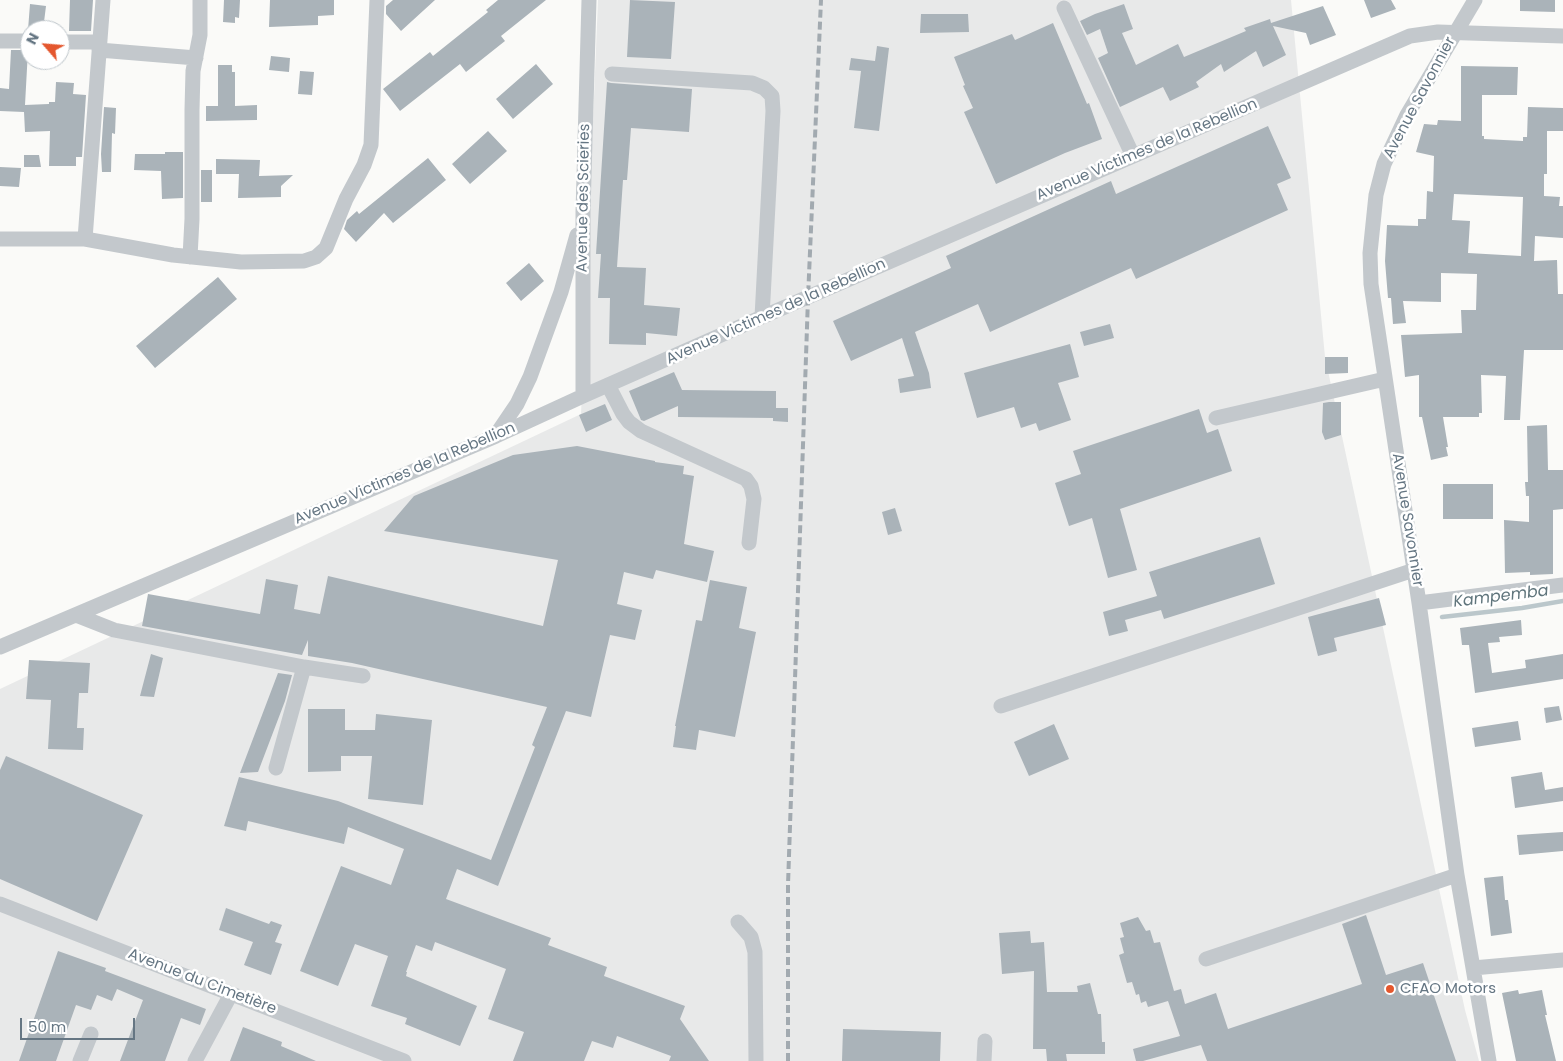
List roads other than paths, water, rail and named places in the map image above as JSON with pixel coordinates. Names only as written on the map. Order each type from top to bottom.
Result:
[{"type":"street","points":[[85,239],[103,0]]},
{"type":"street","points":[[190,257],[193,71],[200,35],[200,0]]},
{"type":"street","points":[[0,239],[85,239],[174,255],[241,262],[304,261],[316,257],[326,248],[346,199],[364,165],[371,145],[377,0]]},
{"type":"street","name":"Avenue des Scieries","points":[[583,396],[583,212],[590,0]]},
{"type":"street","name":"Avenue Savonnier","points":[[1476,0],[1455,32],[1396,138],[1384,164],[1376,195],[1370,253],[1371,276],[1385,379],[1457,875],[1488,1061]]},
{"type":"street","points":[[1064,8],[1133,156]]},
{"type":"street","name":"Avenue Victimes de la Rebellion","points":[[0,647],[496,436],[762,317],[1410,36],[1426,33],[1455,32],[1563,36]]},
{"type":"street","points":[[0,41],[20,41]]},
{"type":"street","points":[[70,43],[196,58]]},
{"type":"street","points":[[612,74],[752,83],[764,88],[772,96],[773,111],[762,317]]},
{"type":"street","points":[[496,436],[517,404],[530,377],[561,292],[583,212]]},
{"type":"street","points":[[1216,418],[1385,379]]},
{"type":"street","points":[[608,385],[623,414],[629,422],[641,431],[746,479],[751,486],[754,499],[748,543]]},
{"type":"street","points":[[1001,706],[1414,570]]},
{"type":"street","points":[[1419,603],[1563,585]]},
{"type":"street","points":[[76,615],[114,630],[304,667],[363,676]]},
{"type":"street","points":[[276,768],[304,667]]},
{"type":"street","points":[[1206,959],[1457,875]]},
{"type":"street","name":"Avenue du Cimetière","points":[[0,904],[404,1061]]},
{"type":"street","points":[[738,922],[751,937],[755,952],[756,1061]]},
{"type":"street","points":[[1472,968],[1563,960]]},
{"type":"street","points":[[196,1061],[231,994]]},
{"type":"street","points":[[80,1061],[91,1034]]},
{"type":"street","points":[[984,1061],[985,1041]]},
{"type":"waterway","name":"Kampemba","points":[[1442,617],[1522,608],[1563,601]]},
{"type":"railway","points":[[788,1061],[788,885],[808,298],[821,0]]},
{"type":"place","name":"CFAO Motors","points":[[1390,989]]}]
